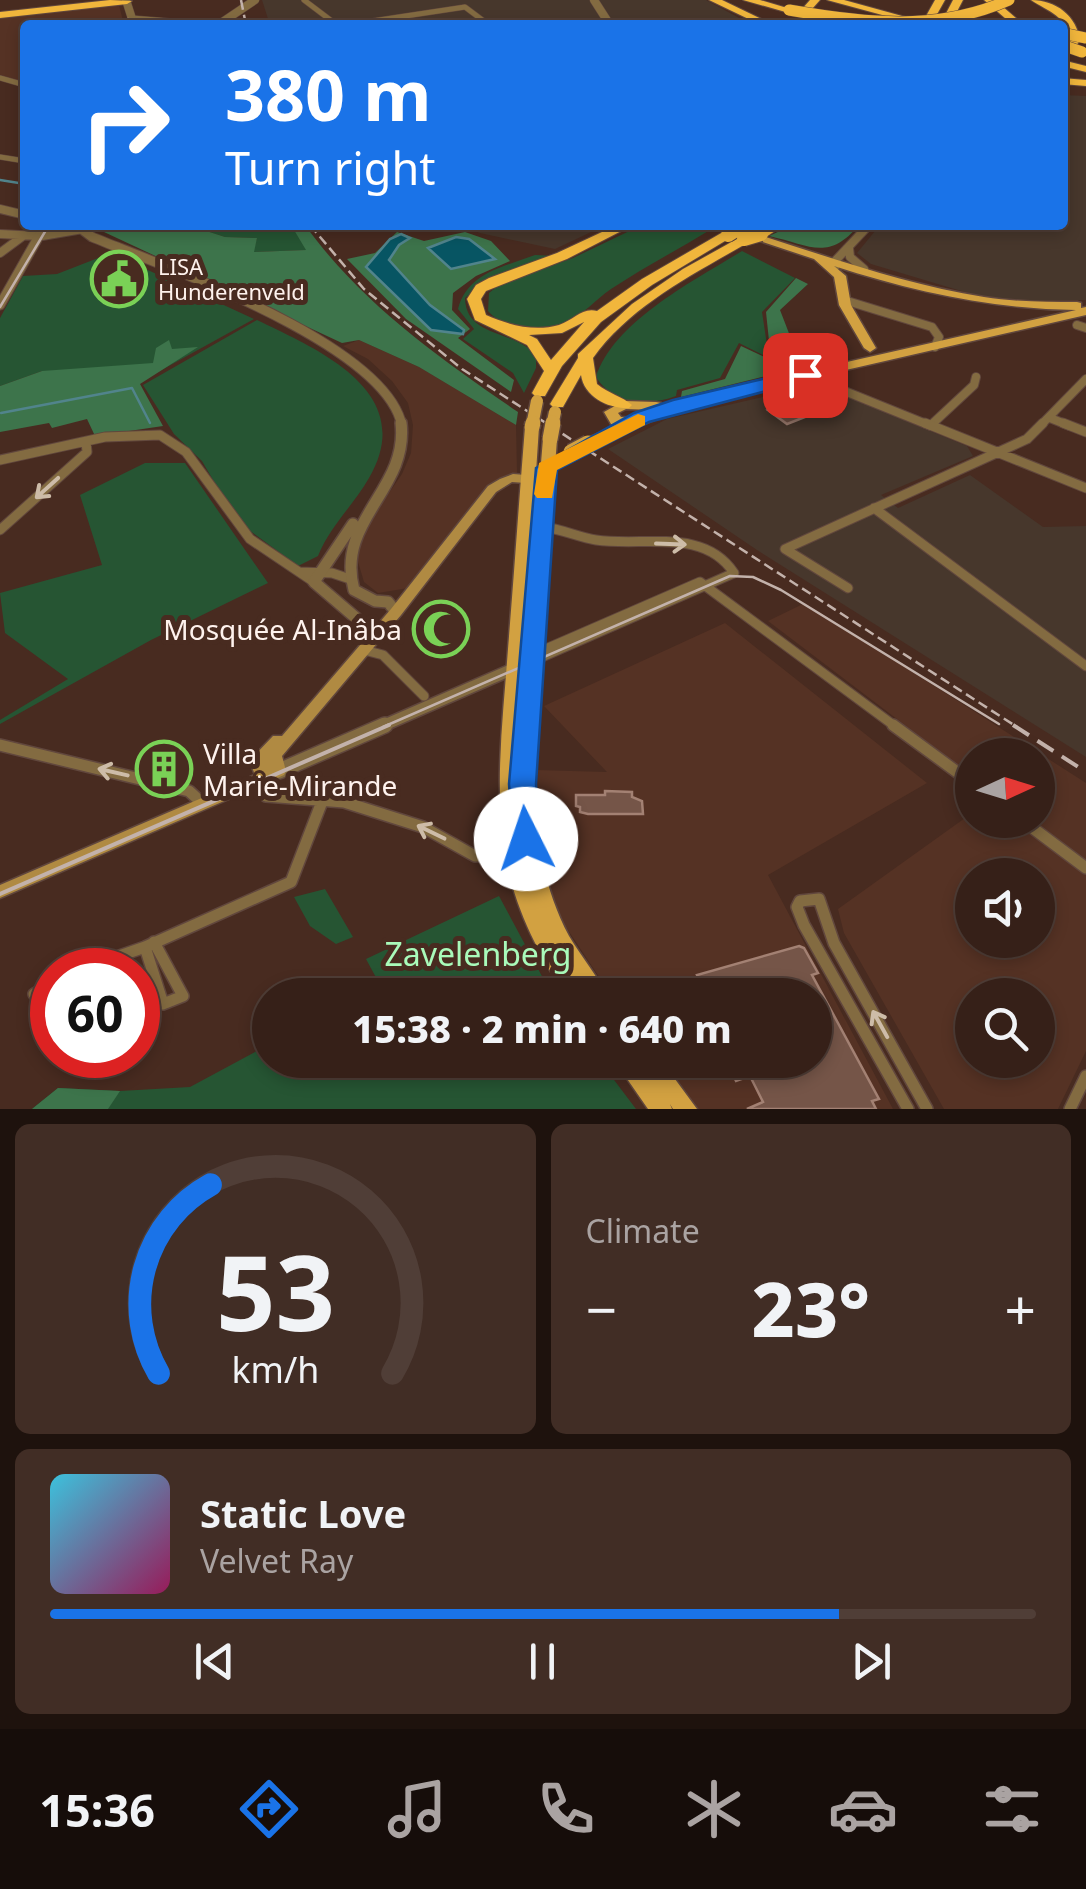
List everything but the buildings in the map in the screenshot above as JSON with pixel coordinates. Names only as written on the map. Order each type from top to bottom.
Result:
[{"type":"highway","points":[[0,14],[128,0]]},
{"type":"highway","points":[[714,0],[758,20]]},
{"type":"highway","points":[[748,0],[860,20]]},
{"type":"highway","points":[[832,0],[931,20]]},
{"type":"highway","points":[[864,0],[918,20]]},
{"type":"highway","points":[[989,0],[1013,20]]},
{"type":"highway","points":[[932,20],[977,14],[1009,0]]},
{"type":"highway","points":[[1038,0],[1084,18]]},
{"type":"highway","points":[[1038,0],[1066,20]]},
{"type":"highway","points":[[740,12],[752,20]]},
{"type":"highway","points":[[1068,23],[1075,40],[1073,57],[1086,69]]},
{"type":"highway","points":[[551,370],[532,342],[488,324],[476,311],[474,299],[480,288],[617,230]]},
{"type":"highway","points":[[502,329],[562,329],[744,230]]},
{"type":"highway","points":[[557,408],[585,354],[637,305],[744,230]]},
{"type":"highway","points":[[538,397],[551,370],[582,332],[623,298]]},
{"type":"highway","points":[[585,354],[590,386],[633,413]]},
{"type":"main road","points":[[722,230],[810,256],[837,269]]},
{"type":"main road","points":[[744,230],[837,269],[864,269],[998,309],[1006,316],[1009,330]]},
{"type":"main road","points":[[837,269],[844,300],[866,355]]},
{"type":"main road","points":[[959,296],[1086,308]]},
{"type":"main road","points":[[0,892],[279,770],[274,755],[486,502],[633,413],[805,375],[866,355],[892,357],[1009,330],[1086,308]]},
{"type":"main road","points":[[538,397],[526,479],[507,787],[512,853],[534,926],[566,978]]},
{"type":"main road","points":[[557,408],[546,468],[523,784],[529,856],[546,908],[585,978]]},
{"type":"main road","points":[[260,779],[257,762],[303,721]]},
{"type":"main road","points":[[638,1078],[661,1109]]},
{"type":"main road","points":[[663,1078],[686,1109]]},
{"type":"street","points":[[225,20],[255,0]]},
{"type":"street","points":[[304,0],[330,20]]},
{"type":"street","points":[[379,20],[465,7],[482,20]]},
{"type":"street","points":[[0,305],[43,235],[59,230]]},
{"type":"street","points":[[0,234],[43,235],[59,230]]},
{"type":"street","points":[[75,230],[283,320],[370,373],[396,405],[402,426],[396,466],[351,542],[347,557],[354,590],[375,601],[388,602],[396,612]]},
{"type":"street","points":[[837,269],[865,230]]},
{"type":"street","points":[[0,253],[24,236]]},
{"type":"street","points":[[849,248],[850,257],[864,269]]},
{"type":"street","points":[[844,300],[932,327],[939,337],[934,347]]},
{"type":"street","points":[[805,375],[1086,488]]},
{"type":"street","points":[[932,424],[974,385],[976,377]]},
{"type":"street","points":[[848,588],[785,548],[1027,439],[1086,379]]},
{"type":"street","points":[[1050,418],[1086,432]]},
{"type":"street","points":[[0,460],[148,432],[162,435],[186,450],[228,516],[254,543],[298,572],[318,578],[350,579]]},
{"type":"street","points":[[0,530],[87,452],[86,442]]},
{"type":"street","points":[[318,578],[360,513],[383,486]]},
{"type":"street","points":[[874,508],[1086,666]]},
{"type":"street","points":[[279,770],[703,583],[734,573],[728,562],[706,546],[596,540],[543,527]]},
{"type":"street","points":[[318,578],[376,635]]},
{"type":"street","points":[[703,583],[955,770]]},
{"type":"street","points":[[358,619],[372,610],[375,601]]},
{"type":"street","points":[[364,650],[383,655],[424,696]]},
{"type":"street","points":[[0,745],[189,790],[202,804]]},
{"type":"street","points":[[260,779],[266,796],[323,800],[398,817],[475,856],[512,853]]},
{"type":"street","points":[[139,948],[291,882],[323,800]]},
{"type":"street","points":[[1046,838],[1086,868]]},
{"type":"street","points":[[908,1109],[804,926],[797,907],[800,901],[819,899],[824,906],[834,943],[928,1109]]},
{"type":"street","points":[[1070,1109],[1086,1076]]},
{"type":"shaded area","points":[[262,0],[706,0],[743,20],[268,20]]},
{"type":"shaded area","points":[[112,4],[119,5],[123,20],[20,20],[20,81],[0,75],[0,19]]},
{"type":"shaded area","points":[[1068,95],[1086,96],[1086,300],[998,302],[871,264],[857,253],[876,230],[1068,230]]},
{"type":"shaded area","points":[[472,230],[595,230],[555,249]]},
{"type":"shaded area","points":[[359,340],[419,367],[516,425],[517,473],[495,484],[408,588],[378,593],[364,582],[356,555],[362,532],[402,474],[411,453],[413,425],[408,403],[392,381],[368,359],[343,346]]},
{"type":"shaded area","points":[[811,386],[836,392],[967,446],[973,456],[881,495],[898,508],[970,475],[1043,527],[1086,526],[1086,757],[757,550],[608,449],[667,419]]},
{"type":"shaded area","points":[[805,603],[1016,738],[955,738],[955,763],[768,621]]},
{"type":"shaded area","points":[[725,623],[927,783],[768,875],[823,978],[600,978],[554,909],[540,863],[535,770],[607,772],[544,706]]},
{"type":"shaded area","points":[[1055,763],[1086,783],[1086,1051],[1058,1109],[944,1109],[844,933],[838,909],[955,825],[955,838],[1055,838]]},
{"type":"shaded area","points":[[832,995],[893,1109],[693,1109],[671,1078],[832,1078]]},
{"type":"green space","points":[[100,230],[203,230],[225,237],[257,238],[254,252],[306,250],[294,230],[309,230],[351,280],[403,328],[518,412],[516,425],[419,367],[359,340],[342,343]]},
{"type":"green space","points":[[203,230],[294,230],[307,250],[253,252],[257,238],[225,237]]},
{"type":"green space","points":[[632,230],[710,230],[611,289],[567,322],[525,328],[504,323],[488,311],[489,293],[499,285],[573,258]]},
{"type":"green space","points":[[782,230],[854,230],[838,244],[818,248],[769,236]]},
{"type":"green space","points":[[397,232],[424,241],[465,232],[491,241],[510,261],[476,276],[453,293],[452,310],[470,329],[458,338],[514,380],[511,392],[406,319],[347,259],[375,253]]},
{"type":"green space","points":[[742,251],[795,278],[762,312],[769,358],[739,343],[720,378],[677,390],[676,396],[653,402],[621,398],[603,386],[596,377],[619,338],[658,304]]},
{"type":"green space","points":[[111,253],[254,319],[138,383],[42,371],[0,386],[0,318],[23,276],[57,274]]},
{"type":"green space","points":[[535,255],[556,256],[488,278],[465,298],[474,321],[517,341],[536,356],[536,368],[524,393],[513,373],[463,339],[474,329],[458,309],[469,287],[478,279]]},
{"type":"green space","points":[[796,278],[808,284],[780,310],[802,367],[681,397],[682,391],[725,379],[741,346],[771,360],[766,312]]},
{"type":"green space","points":[[257,320],[333,360],[372,398],[381,421],[381,448],[369,478],[318,556],[298,566],[249,530],[230,509],[202,461],[174,434],[143,385]]},
{"type":"green space","points":[[169,340],[172,349],[198,347],[140,384],[163,426],[95,436],[87,419],[52,428],[49,423],[0,432],[0,386],[42,371],[153,363],[156,348]]},
{"type":"green space","points":[[145,463],[185,463],[268,583],[151,640],[0,724],[0,720],[68,679],[5,633],[0,593],[102,565],[80,495]]},
{"type":"green space","name":"Zavelenberg","points":[[325,889],[353,937],[336,944],[310,926],[294,897]]},
{"type":"green space","name":"Zavelenberg","points":[[499,896],[543,978],[376,978],[366,959]]},
{"type":"green space","points":[[252,1054],[252,1078],[613,1078],[636,1109],[32,1109],[58,1088],[120,1091],[190,1087]]},
{"type":"green space","points":[[58,1088],[120,1091],[108,1109],[32,1109]]},
{"type":"water","points":[[401,234],[410,238],[399,245],[389,260],[430,305],[464,330],[463,334],[431,330],[366,267],[390,239]]},
{"type":"water","points":[[456,237],[469,239],[495,259],[451,269],[428,248]]},
{"type":"waterway","points":[[0,180],[20,183]]},
{"type":"waterway","points":[[1,413],[132,388],[150,423]]},
{"type":"tram line","points":[[0,307],[46,230]]},
{"type":"tram line","points":[[383,727],[730,576],[753,577],[781,590],[999,724]]},
{"type":"tram line","points":[[0,894],[389,725]]},
{"type":"railway","points":[[241,0],[245,20]]},
{"type":"railway","points":[[314,230],[364,289],[462,369],[1017,727]]},
{"type":"railway","points":[[1013,725],[1086,772]]},
{"type":"slow traffic","points":[[545,494],[546,468],[638,420]]},
{"type":"place","name":"LISA Hunderenveld","points":[[119,279]]},
{"type":"place","name":"Mosquée Al-Inâba","points":[[441,629]]},
{"type":"place","name":"Villa Marie-Mirande","points":[[164,769]]},
{"type":"route","points":[[526,839],[523,784],[546,468],[611,432],[680,404],[805,375]]}]
